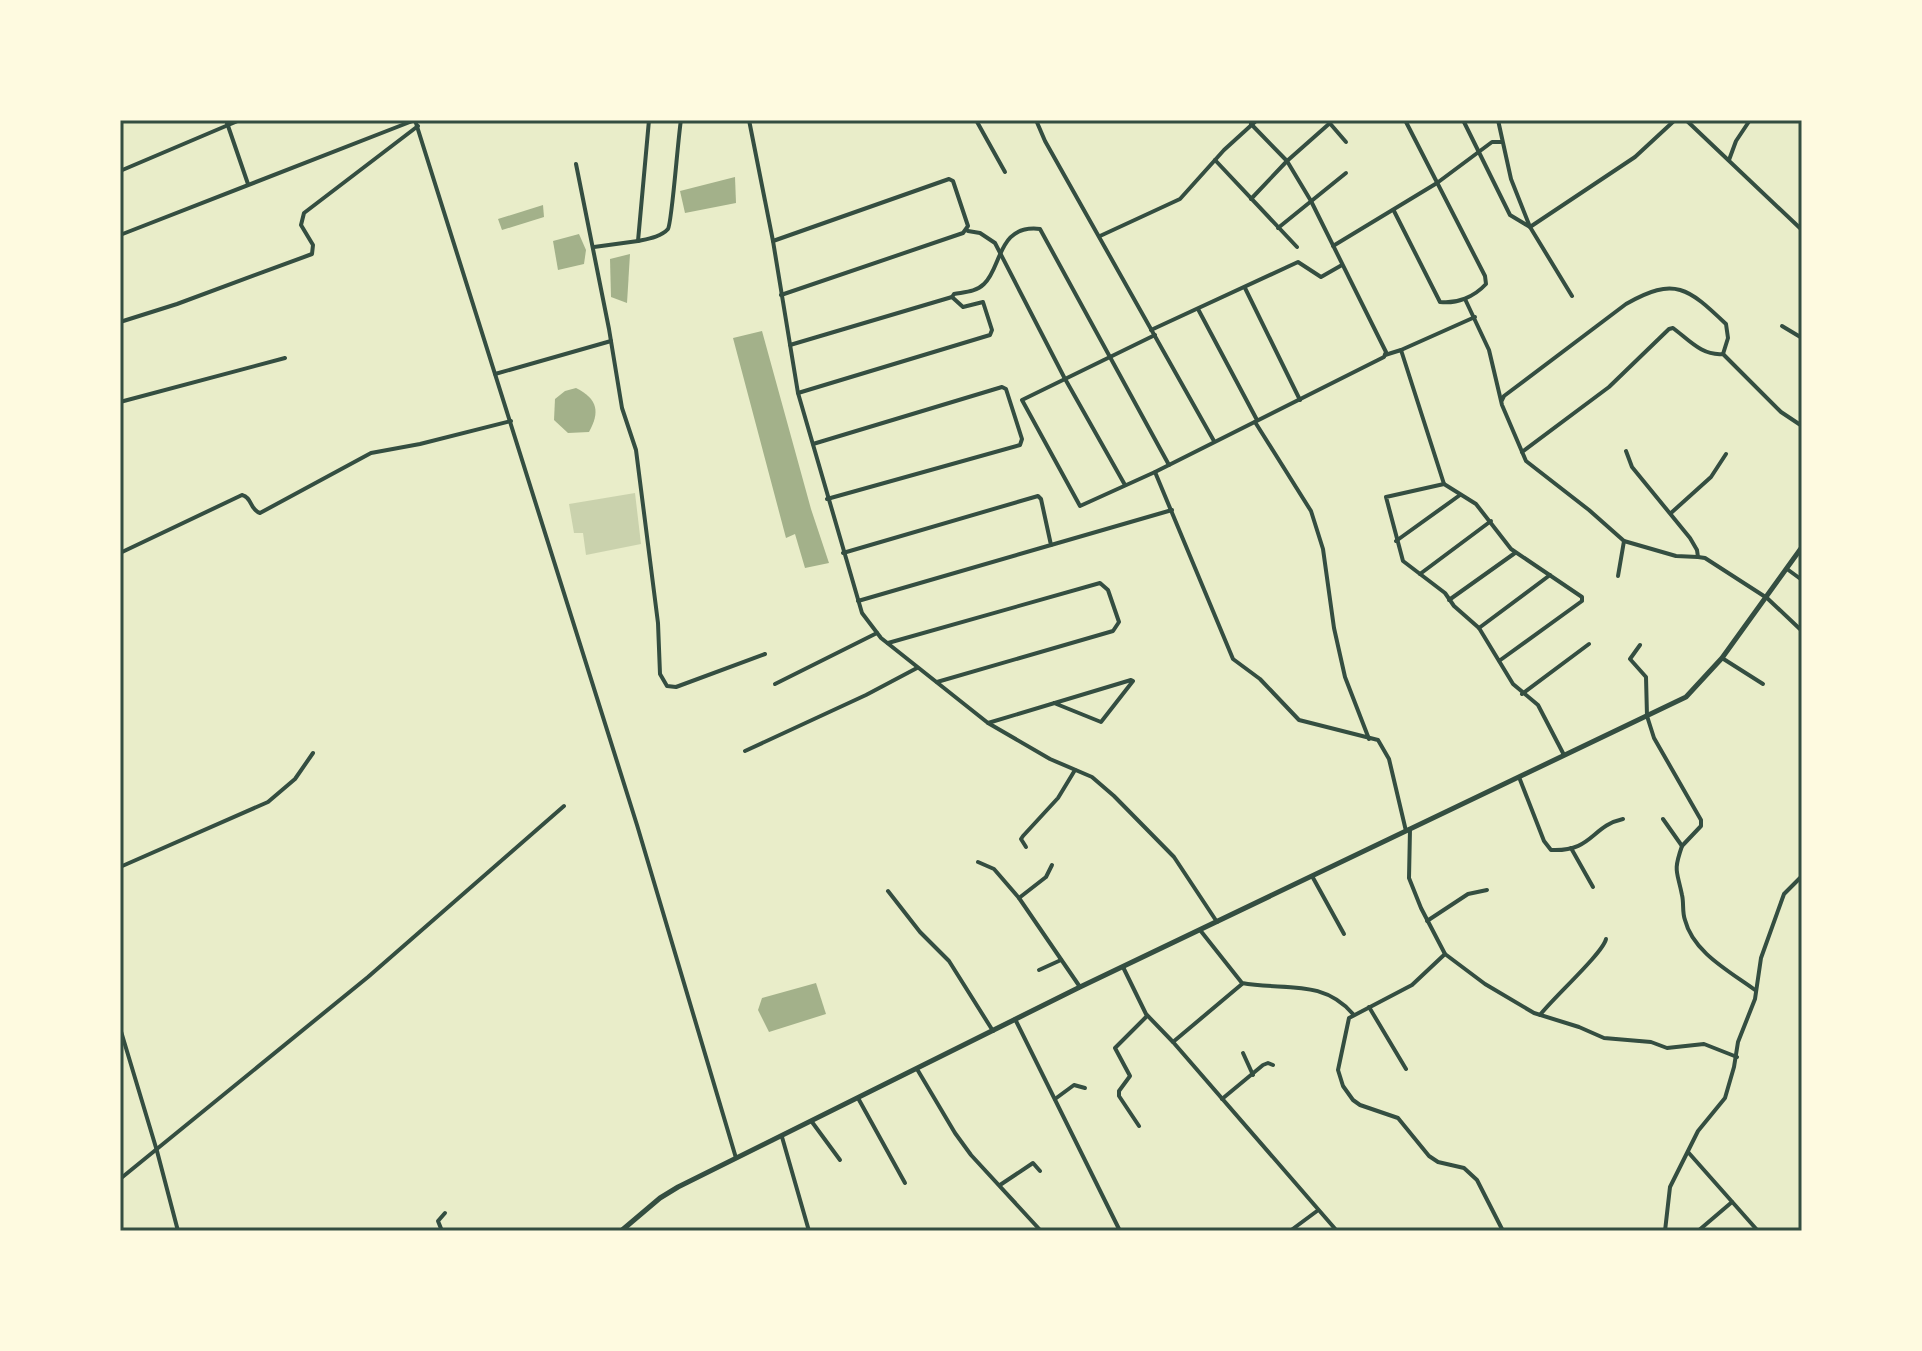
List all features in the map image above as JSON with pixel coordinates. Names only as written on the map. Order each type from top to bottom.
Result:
[{"type":"street","points":[[120,171],[227,122],[240,120]]},
{"type":"street","points":[[638,241],[649,120]]},
{"type":"street","points":[[594,247],[638,241],[661,234],[669,228],[681,120]]},
{"type":"street","points":[[749,120],[798,393],[862,613],[888,643],[988,723],[1050,759],[1092,777],[1136,815],[1174,857],[1217,922]]},
{"type":"street","points":[[976,120],[1005,172]]},
{"type":"street","points":[[1036,120],[1214,441]]},
{"type":"street","points":[[1100,236],[1180,199],[1257,120]]},
{"type":"street","points":[[1394,211],[1440,302],[1465,299],[1483,289],[1487,281],[1405,120]]},
{"type":"street","points":[[1463,120],[1510,215],[1530,227]]},
{"type":"street","points":[[1498,120],[1511,179],[1530,227],[1572,296]]},
{"type":"street","points":[[1530,227],[1635,157],[1675,120]]},
{"type":"street","points":[[1686,120],[1802,230]]},
{"type":"street","points":[[1729,160],[1736,141],[1750,120]]},
{"type":"street","points":[[227,122],[248,184]]},
{"type":"street","points":[[1251,199],[1328,122],[1346,142]]},
{"type":"street","points":[[120,235],[248,184],[416,123]]},
{"type":"street","points":[[120,322],[312,254],[313,245],[301,225],[304,213],[416,123]]},
{"type":"street","points":[[416,123],[650,869],[737,1160]]},
{"type":"street","points":[[1251,124],[1287,161],[1311,201],[1385,355]]},
{"type":"street","points":[[1333,246],[1437,183],[1492,142],[1502,142]]},
{"type":"street","points":[[1215,160],[1297,247]]},
{"type":"street","points":[[576,164],[622,408],[636,450],[658,623],[660,674],[667,686],[676,687],[765,654]]},
{"type":"street","points":[[1278,228],[1346,173]]},
{"type":"street","points":[[773,241],[949,179],[953,181],[967,231]]},
{"type":"street","points":[[790,345],[972,291],[987,282],[999,252],[1014,236],[1036,228],[1043,231],[1169,465]]},
{"type":"street","points":[[781,295],[967,231],[975,231],[989,238],[1125,485]]},
{"type":"street","points":[[1151,330],[1298,262],[1321,277],[1342,265]]},
{"type":"street","points":[[1245,288],[1300,400]]},
{"type":"street","points":[[1502,400],[1626,304],[1647,292],[1663,288],[1682,289],[1726,324],[1728,338],[1723,354]]},
{"type":"street","points":[[798,393],[992,334],[983,302],[963,307],[952,297]]},
{"type":"street","points":[[1465,299],[1494,365],[1502,400],[1522,452],[1532,467],[1624,541],[1676,556],[1705,558],[1767,598],[1802,631]]},
{"type":"street","points":[[1198,309],[1256,421],[1311,511],[1323,549],[1334,628],[1345,677],[1369,739]]},
{"type":"street","points":[[1155,335],[1022,400],[1077,503],[1084,506],[1380,361],[1385,355],[1475,317]]},
{"type":"street","points":[[1782,326],[1802,338]]},
{"type":"street","points":[[1522,452],[1609,387],[1673,328],[1707,353],[1723,354],[1781,412],[1802,426]]},
{"type":"street","points":[[495,374],[611,341]]},
{"type":"street","points":[[1401,350],[1444,484],[1476,504],[1516,552],[1582,597],[1582,601],[1499,661]]},
{"type":"street","points":[[120,402],[285,358]]},
{"type":"street","points":[[813,444],[1002,387],[1006,389],[1022,439],[1020,445],[827,499]]},
{"type":"street","points":[[120,553],[242,495],[260,513],[371,453],[511,421]]},
{"type":"street","points":[[1626,451],[1632,467],[1671,513],[1697,550],[1698,557]]},
{"type":"street","points":[[1671,513],[1711,477],[1726,454]]},
{"type":"street","points":[[1155,472],[1233,659],[1260,679],[1299,720],[1378,740],[1389,759],[1408,830],[1409,878],[1445,954],[1485,984],[1540,1015],[1604,1038],[1651,1042],[1676,1048],[1704,1044],[1737,1057]]},
{"type":"street","points":[[1444,484],[1386,497],[1403,561],[1445,593],[1479,628],[1513,684],[1538,705],[1564,755]]},
{"type":"street","points":[[1396,541],[1460,495]]},
{"type":"street","points":[[843,553],[1038,496],[1047,519],[1051,545]]},
{"type":"street","points":[[858,601],[1173,510]]},
{"type":"street","points":[[1420,574],[1491,521]]},
{"type":"street","points":[[1618,576],[1624,541]]},
{"type":"street","points":[[621,1231],[660,1198],[1015,1019],[1686,697],[1722,658],[1802,547]]},
{"type":"street","points":[[1449,600],[1516,552]]},
{"type":"street","points":[[1787,569],[1802,580]]},
{"type":"street","points":[[1479,628],[1550,575]]},
{"type":"street","points":[[888,643],[1100,583],[1108,590],[1119,622],[1113,631],[937,682]]},
{"type":"street","points":[[775,684],[877,633]]},
{"type":"street","points":[[1522,694],[1589,644]]},
{"type":"street","points":[[1640,645],[1630,659],[1646,677],[1647,716],[1654,738],[1701,820],[1699,830],[1682,846],[1675,867],[1684,918],[1708,956],[1755,990]]},
{"type":"street","points":[[1722,658],[1763,684]]},
{"type":"street","points":[[745,751],[917,668]]},
{"type":"street","points":[[988,723],[1054,703],[1131,680],[1133,681],[1101,722],[1054,703]]},
{"type":"street","points":[[120,867],[268,802],[295,779],[313,753]]},
{"type":"street","points":[[1026,847],[1021,839],[1058,798],[1075,770]]},
{"type":"street","points":[[1519,777],[1548,848],[1555,851],[1590,841],[1609,822],[1623,819]]},
{"type":"street","points":[[120,1179],[368,977],[564,806]]},
{"type":"street","points":[[1663,819],[1682,846]]},
{"type":"street","points":[[1571,848],[1593,887]]},
{"type":"street","points":[[978,862],[994,869],[1019,898],[1080,987]]},
{"type":"street","points":[[1019,898],[1046,877],[1052,865]]},
{"type":"street","points":[[1312,876],[1344,934]]},
{"type":"street","points":[[1665,1231],[1670,1187],[1698,1131],[1725,1098],[1737,1057],[1738,1042],[1755,999],[1761,958],[1784,894],[1802,876]]},
{"type":"street","points":[[1427,921],[1468,894],[1487,890]]},
{"type":"street","points":[[888,891],[920,932],[949,961],[993,1031]]},
{"type":"street","points":[[1200,930],[1242,983]]},
{"type":"street","points":[[1540,1015],[1604,947],[1606,939]]},
{"type":"street","points":[[1445,954],[1412,985],[1353,1014],[1346,1025],[1338,1070],[1343,1086],[1360,1105],[1398,1118],[1429,1156],[1470,1173],[1477,1180],[1503,1231]]},
{"type":"street","points":[[1039,970],[1061,960]]},
{"type":"street","points":[[1123,967],[1148,1016],[1337,1231]]},
{"type":"street","points":[[1173,1042],[1242,983],[1308,987],[1342,1001],[1353,1014]]},
{"type":"street","points":[[1369,1007],[1406,1069]]},
{"type":"street","points":[[1139,1126],[1119,1096],[1119,1091],[1130,1076],[1115,1048],[1148,1016]]},
{"type":"street","points":[[1015,1019],[1120,1231]]},
{"type":"street","points":[[120,1028],[178,1231]]},
{"type":"street","points":[[1243,1053],[1253,1075]]},
{"type":"street","points":[[1222,1099],[1266,1063],[1273,1065]]},
{"type":"street","points":[[917,1069],[971,1155],[1041,1231]]},
{"type":"street","points":[[1055,1099],[1074,1085],[1085,1088]]},
{"type":"street","points":[[858,1098],[905,1183]]},
{"type":"street","points":[[812,1122],[840,1160]]},
{"type":"street","points":[[782,1137],[809,1231]]},
{"type":"street","points":[[1688,1151],[1758,1231]]},
{"type":"street","points":[[1000,1185],[1033,1163],[1040,1171]]},
{"type":"street","points":[[1698,1231],[1732,1202]]},
{"type":"street","points":[[1290,1231],[1318,1211]]},
{"type":"street","points":[[442,1231],[438,1221],[445,1213]]},
{"type":"shaded area","points":[[735,177],[736,203],[685,213],[680,191]]},
{"type":"shaded area","points":[[543,205],[544,217],[502,230],[498,219]]},
{"type":"shaded area","points":[[579,234],[586,250],[584,264],[558,270],[553,241]]},
{"type":"shaded area","points":[[630,254],[627,303],[611,297],[610,259]]},
{"type":"shaded area","points":[[762,331],[829,563],[805,568],[795,534],[786,538],[733,338]]},
{"type":"shaded area","points":[[576,388],[593,401],[595,407],[595,418],[589,432],[568,433],[554,420],[555,399],[565,391]]},
{"type":"shaded area","points":[[635,493],[641,544],[586,555],[583,533],[574,533],[569,504]]},
{"type":"shaded area","points":[[816,983],[826,1014],[769,1032],[758,1010],[762,998]]}]
